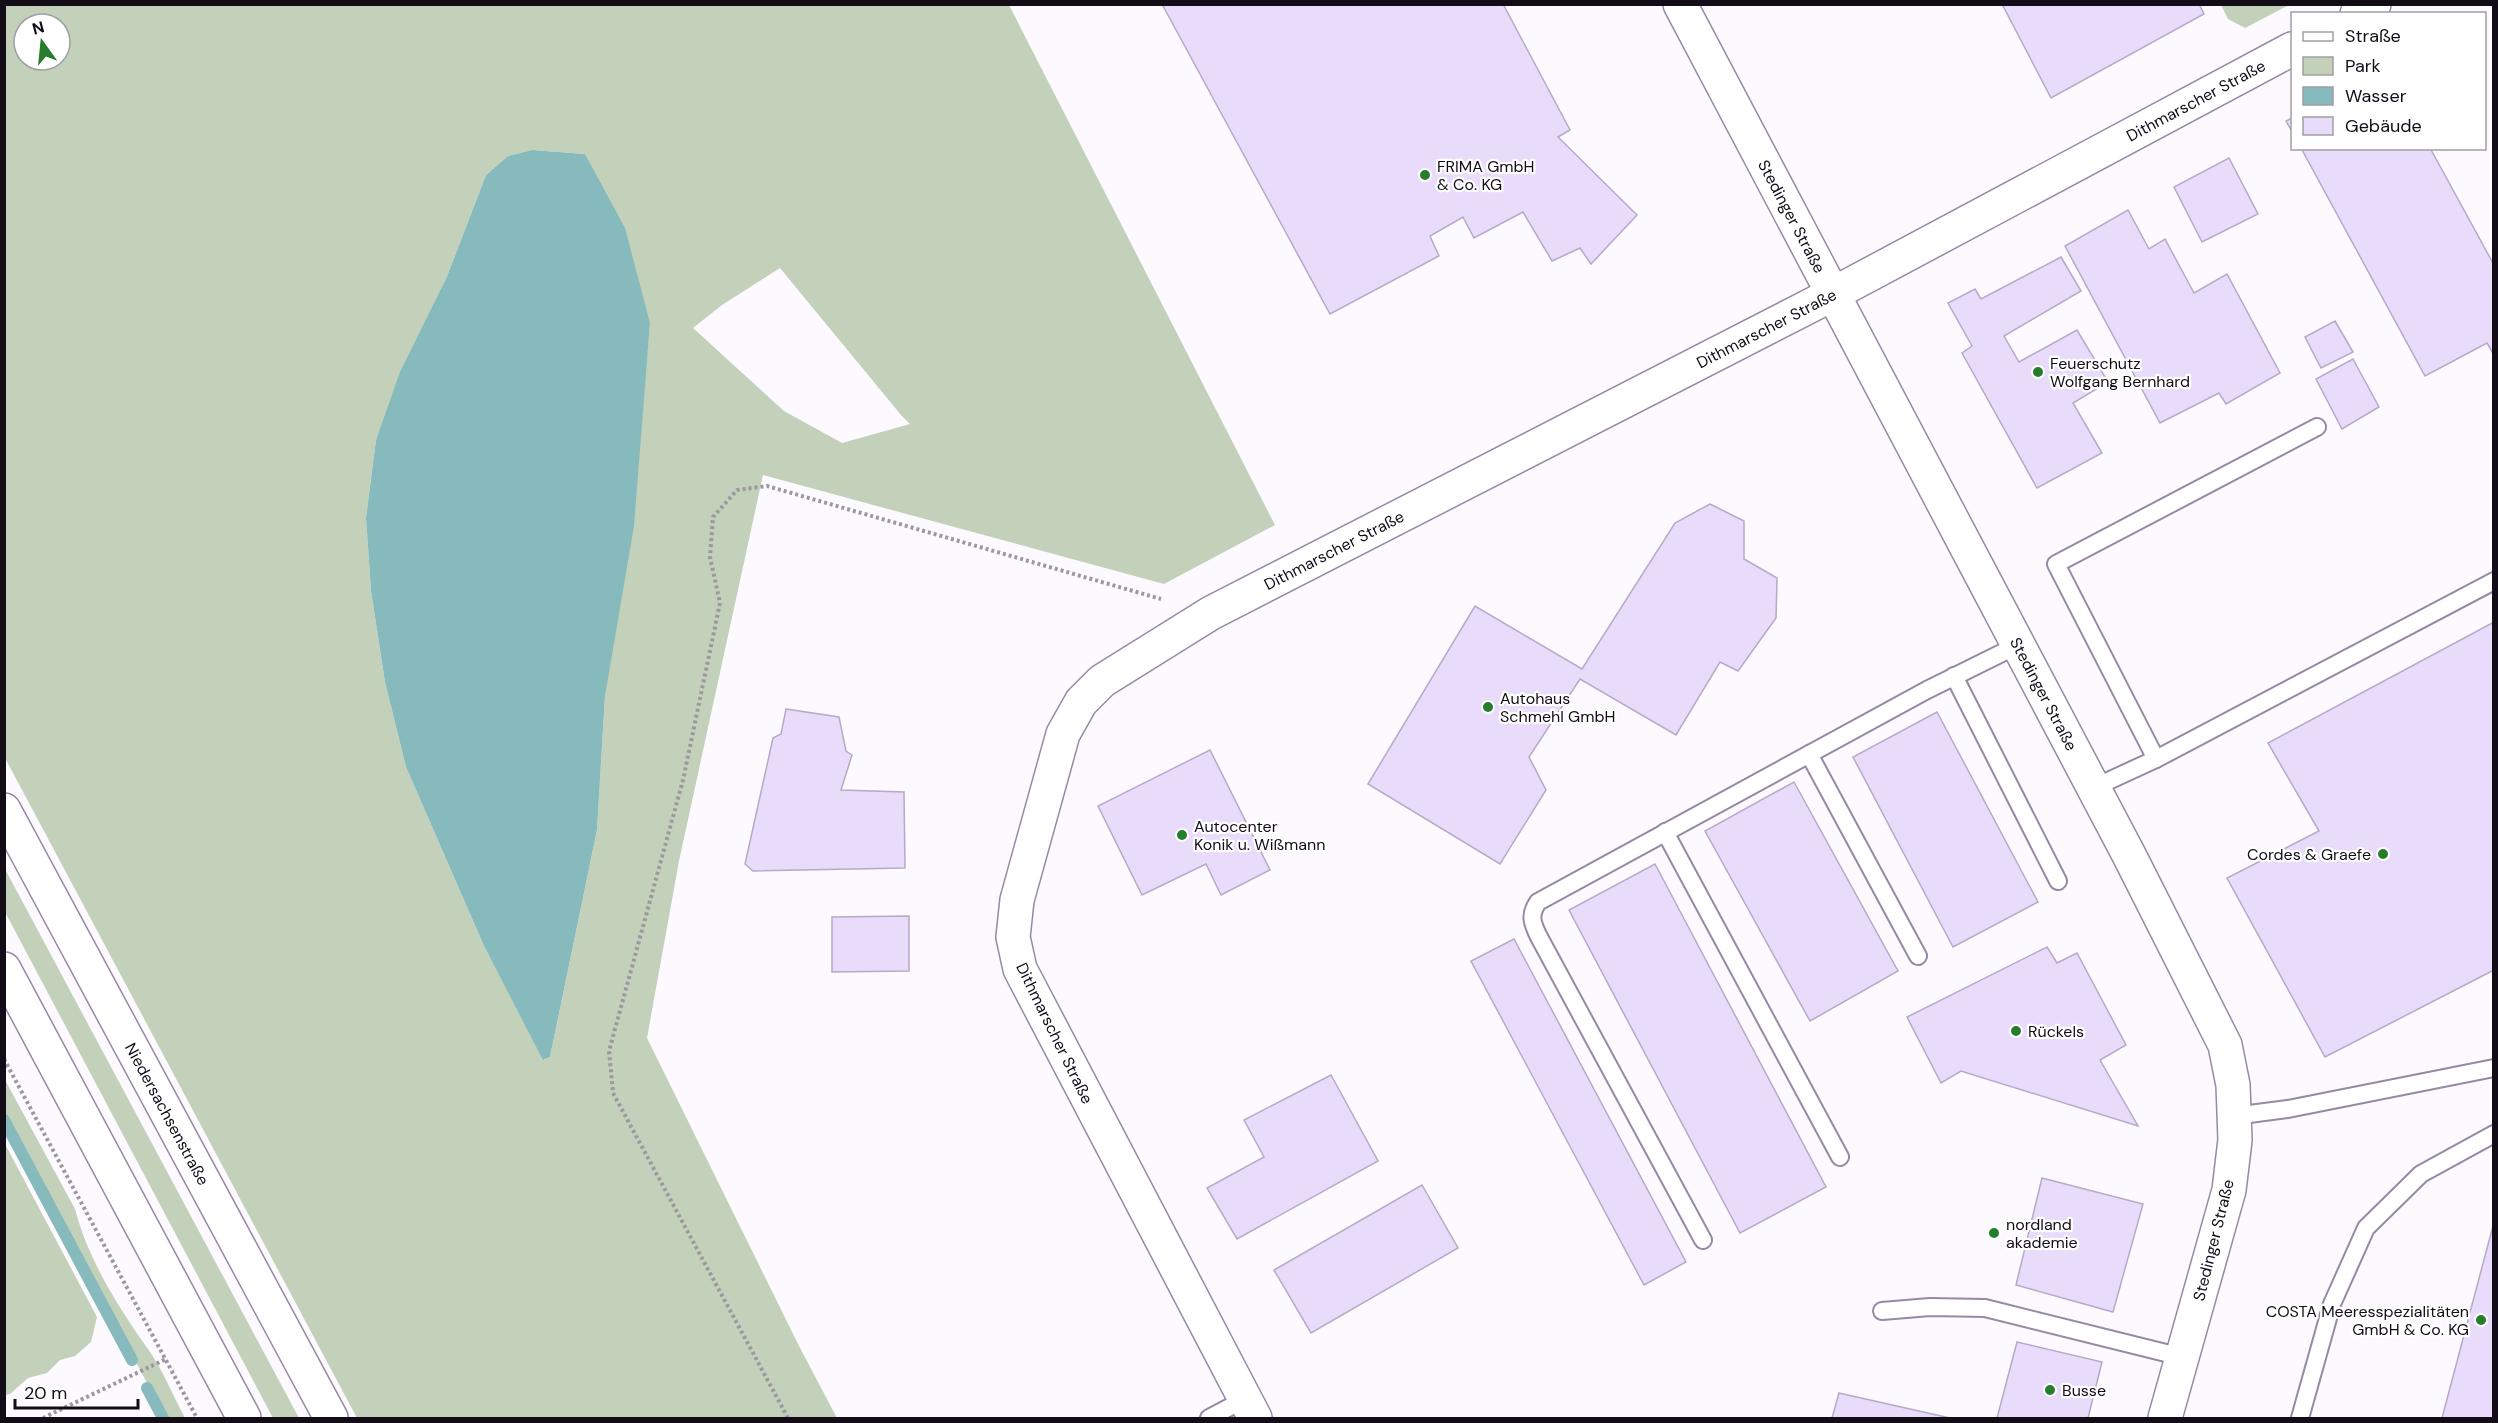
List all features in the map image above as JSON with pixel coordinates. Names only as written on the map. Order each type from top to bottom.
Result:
[{"type":"street","name":"Stedinger Straße","points":[[1680,4],[2093,788],[2225,1045],[2233,1085],[2235,1140],[2229,1190],[2165,1419]]},
{"type":"street","points":[[2360,12],[2374,4]]},
{"type":"street","name":"Dithmarscher Straße","points":[[1250,1409],[1020,969],[1013,937],[1017,900],[1063,734],[1081,702],[1102,681],[1211,613],[1833,294],[2291,49]]},
{"type":"street","name":"Niedersachsenstraße","points":[[4,810],[331,1419]]},
{"type":"street","points":[[4,969],[244,1419]]},
{"type":"lane","points":[[2156,759],[2056,564],[2317,427]]},
{"type":"lane","points":[[2093,788],[2156,759],[2493,581]]},
{"type":"lane","points":[[1703,1240],[1539,938],[1532,924],[1531,912],[1538,902],[1665,832],[1954,676],[2018,645]]},
{"type":"lane","points":[[1954,676],[2058,880]]},
{"type":"lane","points":[[1809,754],[1918,956]]},
{"type":"lane","points":[[1665,832],[1840,1157]]},
{"type":"lane","points":[[2234,1116],[2288,1109],[2493,1068]]},
{"type":"lane","points":[[2300,1419],[2332,1304],[2366,1228],[2421,1174],[2493,1134]]},
{"type":"lane","points":[[1882,1311],[1930,1307],[1985,1308],[2182,1357]]},
{"type":"lane","points":[[1209,1419],[1250,1409]]},
{"type":"path","points":[[788,1419],[613,1093],[609,1051],[683,780],[720,603],[710,557],[713,517],[737,490],[767,486],[1211,613]]},
{"type":"path","points":[[4,1059],[197,1419]]},
{"type":"path","points":[[43,1419],[166,1359]]},
{"type":"green space","points":[[4,5],[1009,5],[1275,525],[1164,584],[763,475],[679,861],[647,1038],[837,1418],[357,1418],[5,758]],"holes":[[[532,150],[585,154],[650,323],[644,391],[605,696],[597,830],[550,1057],[544,1060],[484,946],[406,767],[385,682],[371,591],[366,518],[376,440],[446,279],[486,175],[508,156]],[[780,268],[901,415],[910,424],[842,443],[784,411],[693,328],[722,305]]]},
{"type":"green space","points":[[2221,5],[2289,5],[2245,28],[2228,19]]},
{"type":"green space","points":[[5,869],[299,1418],[273,1418],[5,912]]},
{"type":"green space","points":[[4,1078],[75,1209],[88,1246],[105,1282],[153,1357],[185,1418],[166,1418],[9,1127],[5,1118]]},
{"type":"green space","points":[[5,1144],[97,1317],[91,1342],[75,1356],[60,1360],[47,1373],[28,1378],[10,1394],[5,1395]]},
{"type":"water","points":[[532,150],[585,154],[625,228],[650,323],[634,526],[605,696],[597,830],[550,1057],[543,1060],[484,946],[406,767],[385,682],[371,591],[366,518],[376,440],[400,372],[446,279],[486,175],[508,156]]},
{"type":"building","name":"FRIMA GmbH & Co. KG","points":[[1162,4],[1503,4],[1570,130],[1558,137],[1637,215],[1591,264],[1580,248],[1552,261],[1523,212],[1474,238],[1463,217],[1430,236],[1439,256],[1330,314]]},
{"type":"building","points":[[2002,4],[2199,4],[2204,14],[2051,98]]},
{"type":"building","points":[[2291,118],[2291,130],[2286,121]]},
{"type":"building","points":[[2302,150],[2431,150],[2494,265],[2494,355],[2487,343],[2425,376]]},
{"type":"building","points":[[2229,158],[2258,214],[2202,242],[2174,187]]},
{"type":"building","points":[[2128,210],[2149,249],[2165,239],[2194,293],[2227,274],[2280,373],[2226,404],[2219,393],[2160,423],[2065,246]]},
{"type":"building","name":"Feuerschutz Wolfgang Bernhard","points":[[2061,257],[2081,291],[2004,336],[2019,362],[2077,330],[2108,382],[2073,403],[2102,453],[2037,488],[1962,353],[1972,346],[1948,303],[1975,289],[1981,299]]},
{"type":"building","points":[[2335,321],[2353,352],[2321,368],[2305,337]]},
{"type":"building","points":[[2353,359],[2379,407],[2342,429],[2316,379]]},
{"type":"building","name":"Autohaus Schmehl GmbH","points":[[1710,504],[1744,521],[1744,559],[1777,578],[1776,618],[1738,671],[1720,662],[1676,735],[1580,679],[1529,757],[1546,790],[1500,864],[1368,784],[1475,606],[1582,669],[1675,523]]},
{"type":"building","name":"Cordes & Graefe","points":[[2494,622],[2494,970],[2325,1057],[2227,878],[2319,831],[2268,743]]},
{"type":"building","points":[[786,709],[839,717],[846,751],[852,755],[841,790],[904,792],[905,868],[753,871],[745,864],[773,738],[781,734]]},
{"type":"building","points":[[1937,712],[2038,902],[1953,947],[1853,757]]},
{"type":"building","name":"Autocenter Konik u. Wißmann","points":[[1210,750],[1270,870],[1221,895],[1206,864],[1142,895],[1098,806]]},
{"type":"building","points":[[1794,782],[1898,971],[1810,1021],[1705,831]]},
{"type":"building","points":[[1655,864],[1826,1187],[1740,1233],[1569,910]]},
{"type":"building","points":[[909,916],[909,971],[832,972],[832,917]]},
{"type":"building","points":[[1514,939],[1686,1262],[1644,1285],[1471,961]]},
{"type":"building","name":"Rückels","points":[[2047,947],[2057,963],[2077,953],[2126,1045],[2100,1060],[2138,1126],[1961,1071],[1941,1083],[1907,1017]]},
{"type":"building","points":[[1331,1075],[1378,1161],[1237,1239],[1207,1188],[1264,1157],[1244,1120]]},
{"type":"building","points":[[2042,1178],[2143,1204],[2113,1312],[2016,1285]]},
{"type":"building","points":[[1422,1185],[1458,1248],[1311,1333],[1274,1270]]},
{"type":"building","name":"COSTA Meeresspezialitäten GmbH & Co. KG","points":[[2494,1222],[2494,1418],[2442,1418]]},
{"type":"building","name":"Busse","points":[[2017,1342],[2102,1362],[2088,1418],[1997,1418]]},
{"type":"building","points":[[1839,1393],[1950,1418],[1832,1418]]},
{"type":"waterway","points":[[4,1120],[132,1360]]},
{"type":"waterway","points":[[147,1388],[163,1418]]},
{"type":"place","name":"FRIMA GmbH & Co. KG","points":[[1425,175]]},
{"type":"place","name":"Feuerschutz Wolfgang Bernhard","points":[[2038,372]]},
{"type":"place","name":"Autohaus Schmehl GmbH","points":[[1488,707]]},
{"type":"place","name":"Autocenter Konik u. Wißmann","points":[[1182,835]]},
{"type":"place","name":"Cordes & Graefe","points":[[2383,854]]},
{"type":"place","name":"Rückels","points":[[2016,1031]]},
{"type":"place","name":"nordland akademie","points":[[1994,1233]]},
{"type":"place","name":"COSTA Meeresspezialitäten GmbH & Co. KG","points":[[2481,1320]]},
{"type":"place","name":"Busse","points":[[2050,1390]]}]
